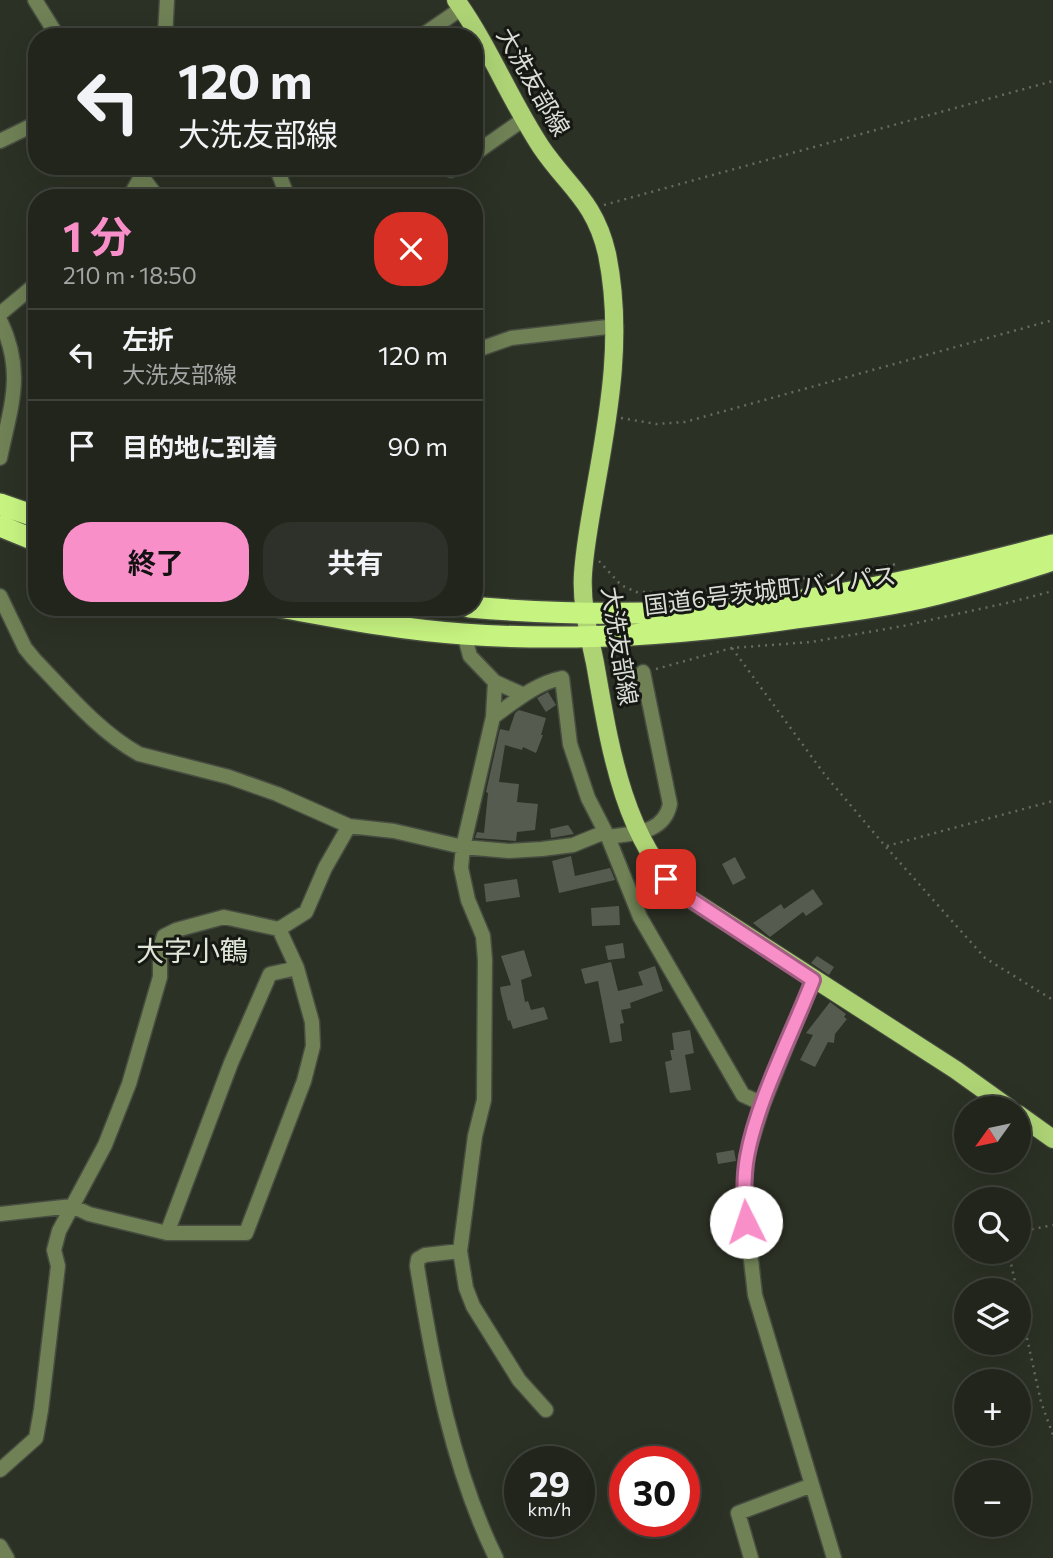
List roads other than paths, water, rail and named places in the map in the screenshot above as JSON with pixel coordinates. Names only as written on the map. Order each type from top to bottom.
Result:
[{"type":"highway","points":[[0,504],[28,514]]},
{"type":"highway","points":[[0,526],[28,537]]},
{"type":"highway","name":"国道6号茨城町バイパス","points":[[483,608],[540,614],[586,614],[752,607],[823,597],[957,571],[1053,545]]},
{"type":"highway","name":"国道6号茨城町バイパス","points":[[333,616],[464,634],[589,636],[714,629],[920,598],[1053,560]]},
{"type":"main road","name":"大洗友部線","points":[[459,4],[473,28]]},
{"type":"main road","name":"大洗友部線","points":[[483,46],[543,149],[591,209],[606,251],[616,326],[614,368],[586,544],[583,588],[589,636],[616,765],[639,831],[666,879],[681,893],[993,1096]]},
{"type":"main road","points":[[1031,1123],[1053,1139]]},
{"type":"street","points":[[35,0],[52,28]]},
{"type":"street","points":[[165,28],[167,0]]},
{"type":"street","points":[[431,28],[459,4]]},
{"type":"street","points":[[483,148],[524,119]]},
{"type":"street","points":[[0,141],[28,127]]},
{"type":"street","points":[[0,314],[28,291]]},
{"type":"street","points":[[0,320],[8,337],[16,383],[0,458]]},
{"type":"street","points":[[483,348],[511,338],[616,326]]},
{"type":"street","points":[[0,596],[25,648],[34,659],[97,723],[139,754],[229,777],[277,794],[349,826],[394,831],[463,847],[509,851],[542,849],[573,845],[606,835],[639,831],[662,824],[667,818],[670,804],[643,672]]},
{"type":"street","points":[[464,634],[470,656],[495,682],[524,695]]},
{"type":"street","points":[[493,717],[524,695],[562,677],[570,744],[588,798],[640,917],[743,1095],[763,1104]]},
{"type":"street","points":[[495,682],[493,717],[463,847],[463,882],[483,936],[484,1100],[475,1136],[460,1251],[466,1289],[473,1306],[519,1380],[546,1410]]},
{"type":"street","points":[[0,1470],[36,1438],[58,1266],[54,1250],[59,1231],[105,1145],[129,1084],[160,977],[160,949],[164,936],[176,930],[224,918],[279,929],[306,912],[325,868],[349,826]]},
{"type":"street","points":[[0,1214],[72,1206],[89,1214],[167,1233],[246,1233],[304,1081],[313,1046],[312,1022],[297,968],[279,929]]},
{"type":"street","points":[[167,1233],[231,1063],[270,974],[297,968]]},
{"type":"street","points":[[813,980],[763,1104],[747,1155],[744,1198],[755,1295],[834,1558]]},
{"type":"street","points":[[460,1251],[425,1255],[418,1259],[417,1266],[426,1321],[452,1438],[486,1538],[496,1558]]},
{"type":"street","points":[[751,1558],[738,1513],[812,1485]]},
{"type":"street","points":[[0,1546],[7,1558]]},
{"type":"district","name":"大字小鶴","points":[[192,951]]}]
